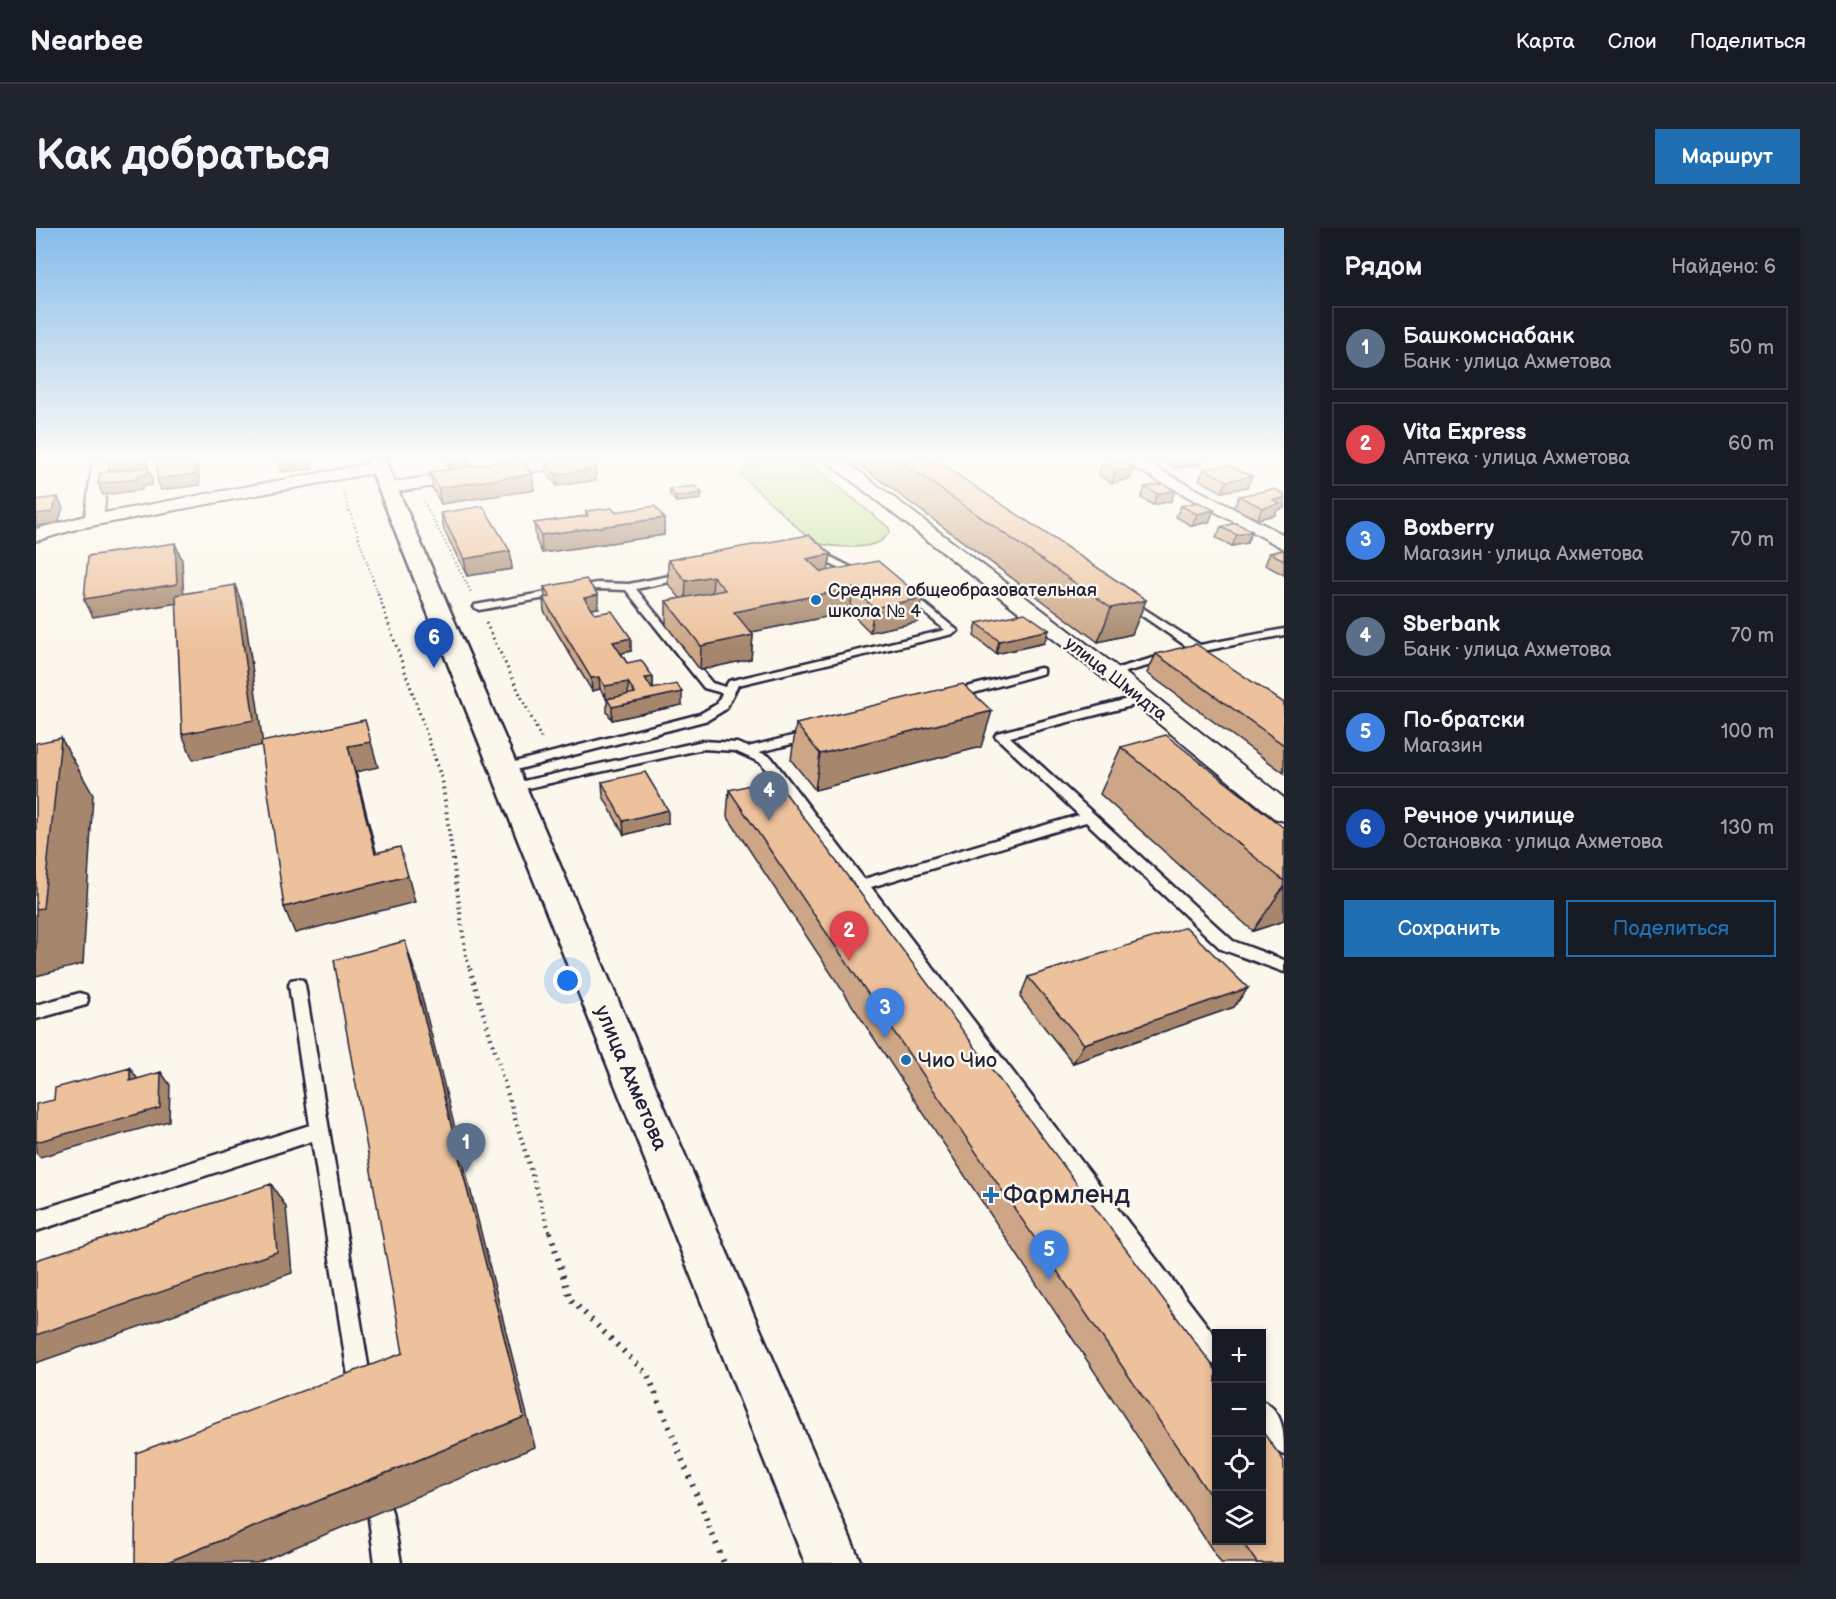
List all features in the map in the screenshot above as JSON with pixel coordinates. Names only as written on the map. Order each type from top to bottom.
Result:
[{"type":"main road","name":"улица Ахметова","points":[[402,522],[833,1563]]},
{"type":"street","points":[[36,535],[85,522]]},
{"type":"street","name":"улица Шмидта","points":[[914,522],[1111,673],[1284,812]]},
{"type":"street","points":[[1245,522],[1284,543]]},
{"type":"lane","points":[[797,554],[830,557],[853,574],[874,578]]},
{"type":"lane","points":[[478,607],[597,586],[629,587],[696,574]]},
{"type":"lane","points":[[507,778],[704,717],[722,706],[733,683],[953,631],[894,582]]},
{"type":"lane","points":[[629,587],[708,686],[729,691]]},
{"type":"lane","points":[[1120,597],[1198,648]]},
{"type":"lane","points":[[1111,673],[1198,648],[1284,632]]},
{"type":"lane","points":[[955,698],[1040,671]]},
{"type":"lane","points":[[1143,699],[997,733],[1227,945],[1284,966]]},
{"type":"lane","points":[[748,751],[828,731]]},
{"type":"lane","points":[[507,778],[703,745],[718,745],[748,751],[766,760],[1212,1349]]},
{"type":"lane","points":[[860,885],[1089,817]]},
{"type":"lane","points":[[297,985],[364,1410]]},
{"type":"lane","points":[[36,1012],[80,1000]]},
{"type":"lane","points":[[36,1221],[320,1130]]},
{"type":"lane","points":[[1266,1418],[1284,1443]]},
{"type":"lane","points":[[380,1512],[388,1563]]},
{"type":"path","points":[[353,522],[442,779],[466,956],[570,1299],[648,1375],[724,1563]]},
{"type":"green space","points":[[792,522],[882,522],[890,532],[872,545],[855,547],[813,542]]},
{"type":"building","points":[[446,522],[493,522],[510,551],[464,559]]},
{"type":"building","points":[[539,522],[633,522],[541,535],[534,523]]},
{"type":"building","points":[[988,522],[1029,522],[1146,600],[1111,608]]},
{"type":"building","points":[[1236,523],[1252,531],[1237,535],[1221,527]]},
{"type":"building","points":[[809,535],[831,554],[807,559],[821,572],[878,561],[922,598],[874,608],[853,588],[734,612],[753,635],[701,646],[666,601],[725,590],[713,576],[686,581],[668,560]]},
{"type":"building","points":[[175,543],[177,584],[84,599],[88,556]]},
{"type":"building","points":[[1284,550],[1284,560],[1270,553]]},
{"type":"building","points":[[586,579],[598,595],[584,598],[595,614],[612,611],[631,638],[613,642],[627,663],[641,660],[653,677],[645,678],[652,689],[677,684],[682,692],[612,707],[607,699],[635,693],[628,682],[605,686],[599,677],[591,678],[543,598],[550,597],[544,587]]},
{"type":"building","points":[[235,585],[254,720],[182,734],[176,595]]},
{"type":"building","points":[[1025,613],[1049,630],[999,641],[977,623]]},
{"type":"building","points":[[1196,644],[1284,703],[1284,745],[1156,654]]},
{"type":"building","points":[[963,684],[992,711],[820,754],[796,724]]},
{"type":"building","points":[[365,720],[371,742],[348,746],[375,853],[400,847],[408,876],[284,907],[261,742]]},
{"type":"building","points":[[1166,735],[1284,828],[1284,881],[1121,747]]},
{"type":"building","points":[[61,738],[43,908],[36,909],[36,743]]},
{"type":"building","points":[[645,772],[668,810],[623,821],[602,782]]},
{"type":"building","points":[[775,779],[1212,1365],[1212,1498],[729,790]]},
{"type":"building","points":[[1186,927],[1248,988],[1084,1044],[1028,977]]},
{"type":"building","points":[[405,941],[524,1417],[165,1563],[135,1563],[136,1453],[403,1353],[334,960]]},
{"type":"building","points":[[130,1068],[130,1081],[161,1072],[160,1108],[36,1142],[36,1104],[54,1100],[55,1088]]},
{"type":"building","points":[[271,1184],[277,1252],[36,1335],[36,1260]]},
{"type":"building","points":[[1266,1436],[1284,1461],[1284,1563],[1257,1563],[1244,1545],[1266,1545]]},
{"type":"place","name":"Средняя общеобразовательная школа № 4","points":[[816,600]]},
{"type":"place","name":"Речное училище","points":[[434,668]]},
{"type":"place","name":"Sberbank","points":[[769,821]]},
{"type":"place","name":"Vita Express","points":[[849,961]]},
{"type":"place","name":"Boxberry","points":[[885,1038]]},
{"type":"place","name":"Чио Чио","points":[[906,1060]]},
{"type":"place","name":"Башкомснабанк","points":[[466,1173]]},
{"type":"place","name":"Фармленд","points":[[991,1195]]},
{"type":"place","name":"По-братски","points":[[1049,1280]]}]
